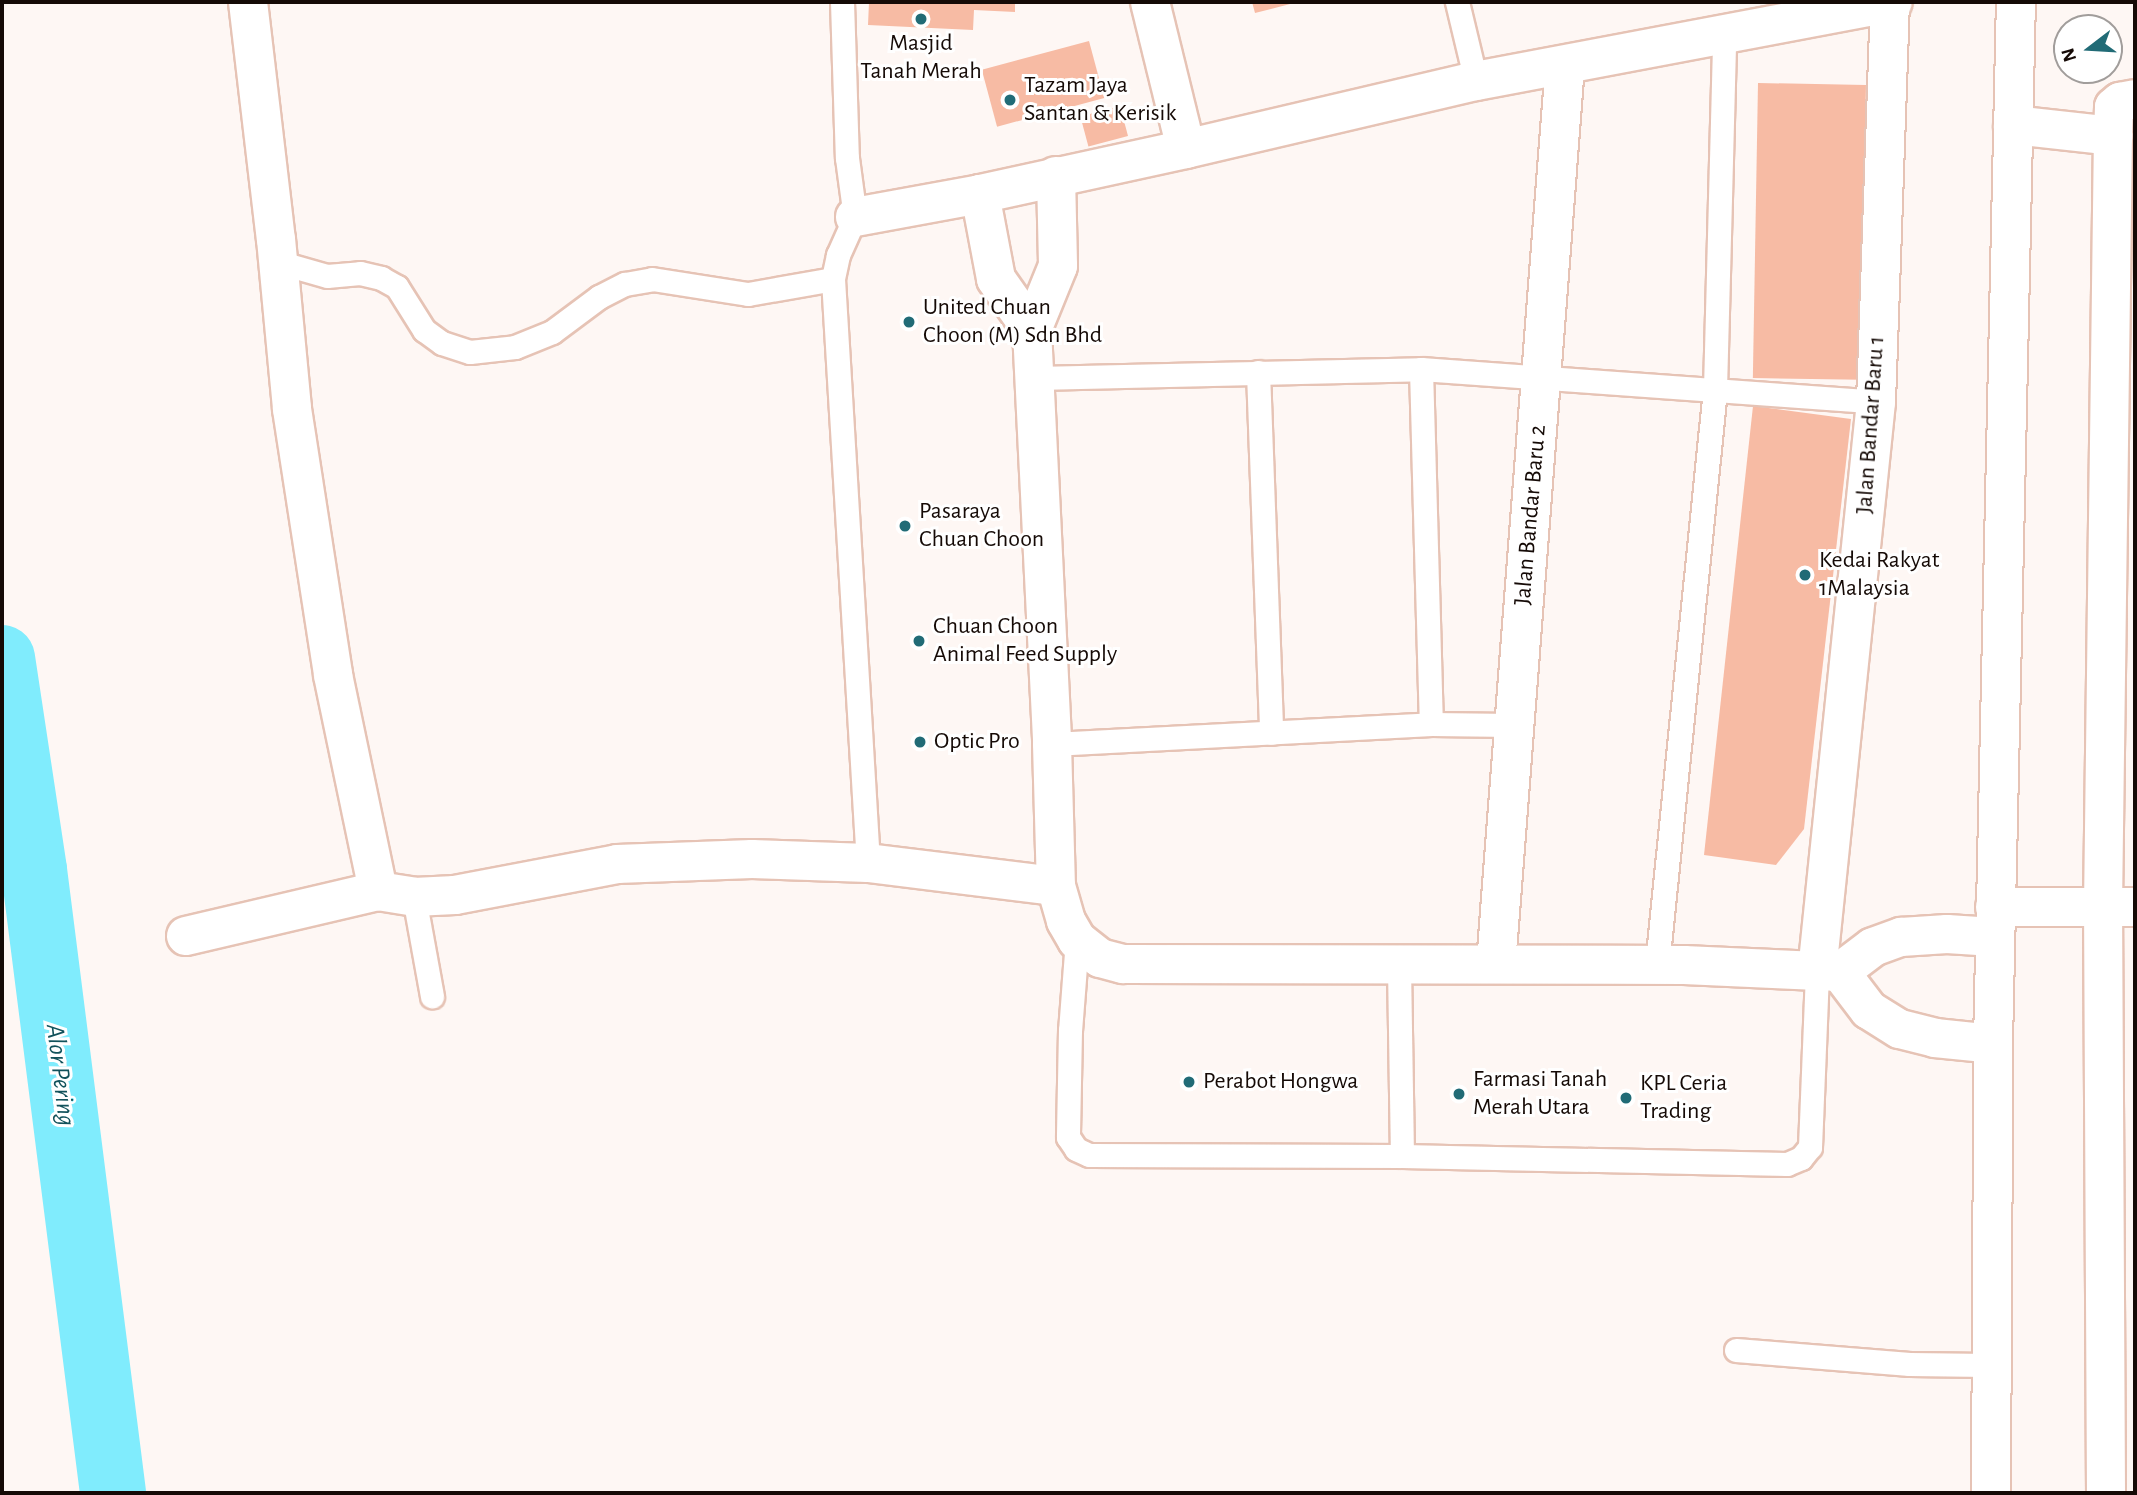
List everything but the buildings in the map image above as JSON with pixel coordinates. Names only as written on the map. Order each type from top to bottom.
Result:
[{"type":"street","points":[[248,2],[292,409],[333,675],[396,894]]},
{"type":"street","points":[[1150,2],[1186,149]]},
{"type":"street","points":[[855,217],[980,194],[1186,149],[1476,81],[1891,2]]},
{"type":"street","name":"Jalan Bandar Baru 1","points":[[1828,972],[1875,402],[1891,2]]},
{"type":"street","points":[[1991,1493],[1989,1365],[1995,922],[2016,2]]},
{"type":"street","name":"Jalan Bandar Baru 2","points":[[1496,964],[1543,376],[1564,65]]},
{"type":"street","points":[[2106,1493],[2120,967],[2122,434],[2113,136],[2114,107],[2120,102],[2135,99]]},
{"type":"street","points":[[2013,125],[2113,136]]},
{"type":"street","points":[[1056,176],[1058,266],[1032,330],[1052,744],[1055,886],[1066,921],[1077,940],[1100,958],[1123,964],[1657,965],[1828,972],[1873,947],[1901,937],[1947,934],[1995,922],[2119,907]]},
{"type":"street","points":[[980,194],[996,279],[1032,330]]},
{"type":"street","points":[[186,936],[396,894],[456,895],[617,864],[752,859],[868,863],[1055,886]]},
{"type":"street","points":[[1828,972],[1869,1010],[1900,1029],[1935,1038],[1993,1044]]},
{"type":"lane","points":[[842,2],[847,158],[855,217],[838,254],[834,279],[868,863]]},
{"type":"lane","points":[[1457,2],[1476,81]]},
{"type":"lane","points":[[1657,965],[1714,389],[1724,35]]},
{"type":"lane","points":[[278,262],[327,276],[360,273],[380,278],[397,287],[424,330],[442,343],[470,352],[505,349],[552,332],[599,297],[625,284],[652,279],[748,294],[834,279]]},
{"type":"lane","points":[[1036,379],[1421,369],[1875,402]]},
{"type":"lane","points":[[1421,369],[1431,724]]},
{"type":"lane","points":[[1258,372],[1271,733]]},
{"type":"lane","points":[[1052,744],[1431,724],[1514,725]]},
{"type":"lane","points":[[396,894],[432,996]]},
{"type":"lane","points":[[1077,940],[1070,1030],[1068,1137],[1076,1149],[1089,1155],[1402,1156],[1787,1164],[1801,1158],[1810,1147],[1828,972]]},
{"type":"lane","points":[[1399,966],[1402,1156]]},
{"type":"lane","points":[[1736,1350],[1909,1364],[1989,1365]]},
{"type":"waterway","name":"Alor Pering","points":[[2,658],[34,870],[113,1493]]},
{"type":"place","name":"Masjid Tanah Merah","points":[[921,19]]},
{"type":"place","name":"Tazam Jaya Santan & Kerisik","points":[[1010,100]]},
{"type":"place","name":"United Chuan Choon (M) Sdn Bhd","points":[[909,322]]},
{"type":"place","name":"Pasaraya Chuan Choon","points":[[905,526]]},
{"type":"place","name":"Kedai Rakyat 1Malaysia","points":[[1805,575]]},
{"type":"place","name":"Chuan Choon Animal Feed Supply","points":[[919,641]]},
{"type":"place","name":"Optic Pro","points":[[920,742]]},
{"type":"place","name":"Perabot Hongwa","points":[[1189,1082]]},
{"type":"place","name":"Farmasi Tanah Merah Utara","points":[[1459,1094]]},
{"type":"place","name":"KPL Ceria Trading","points":[[1626,1098]]}]
